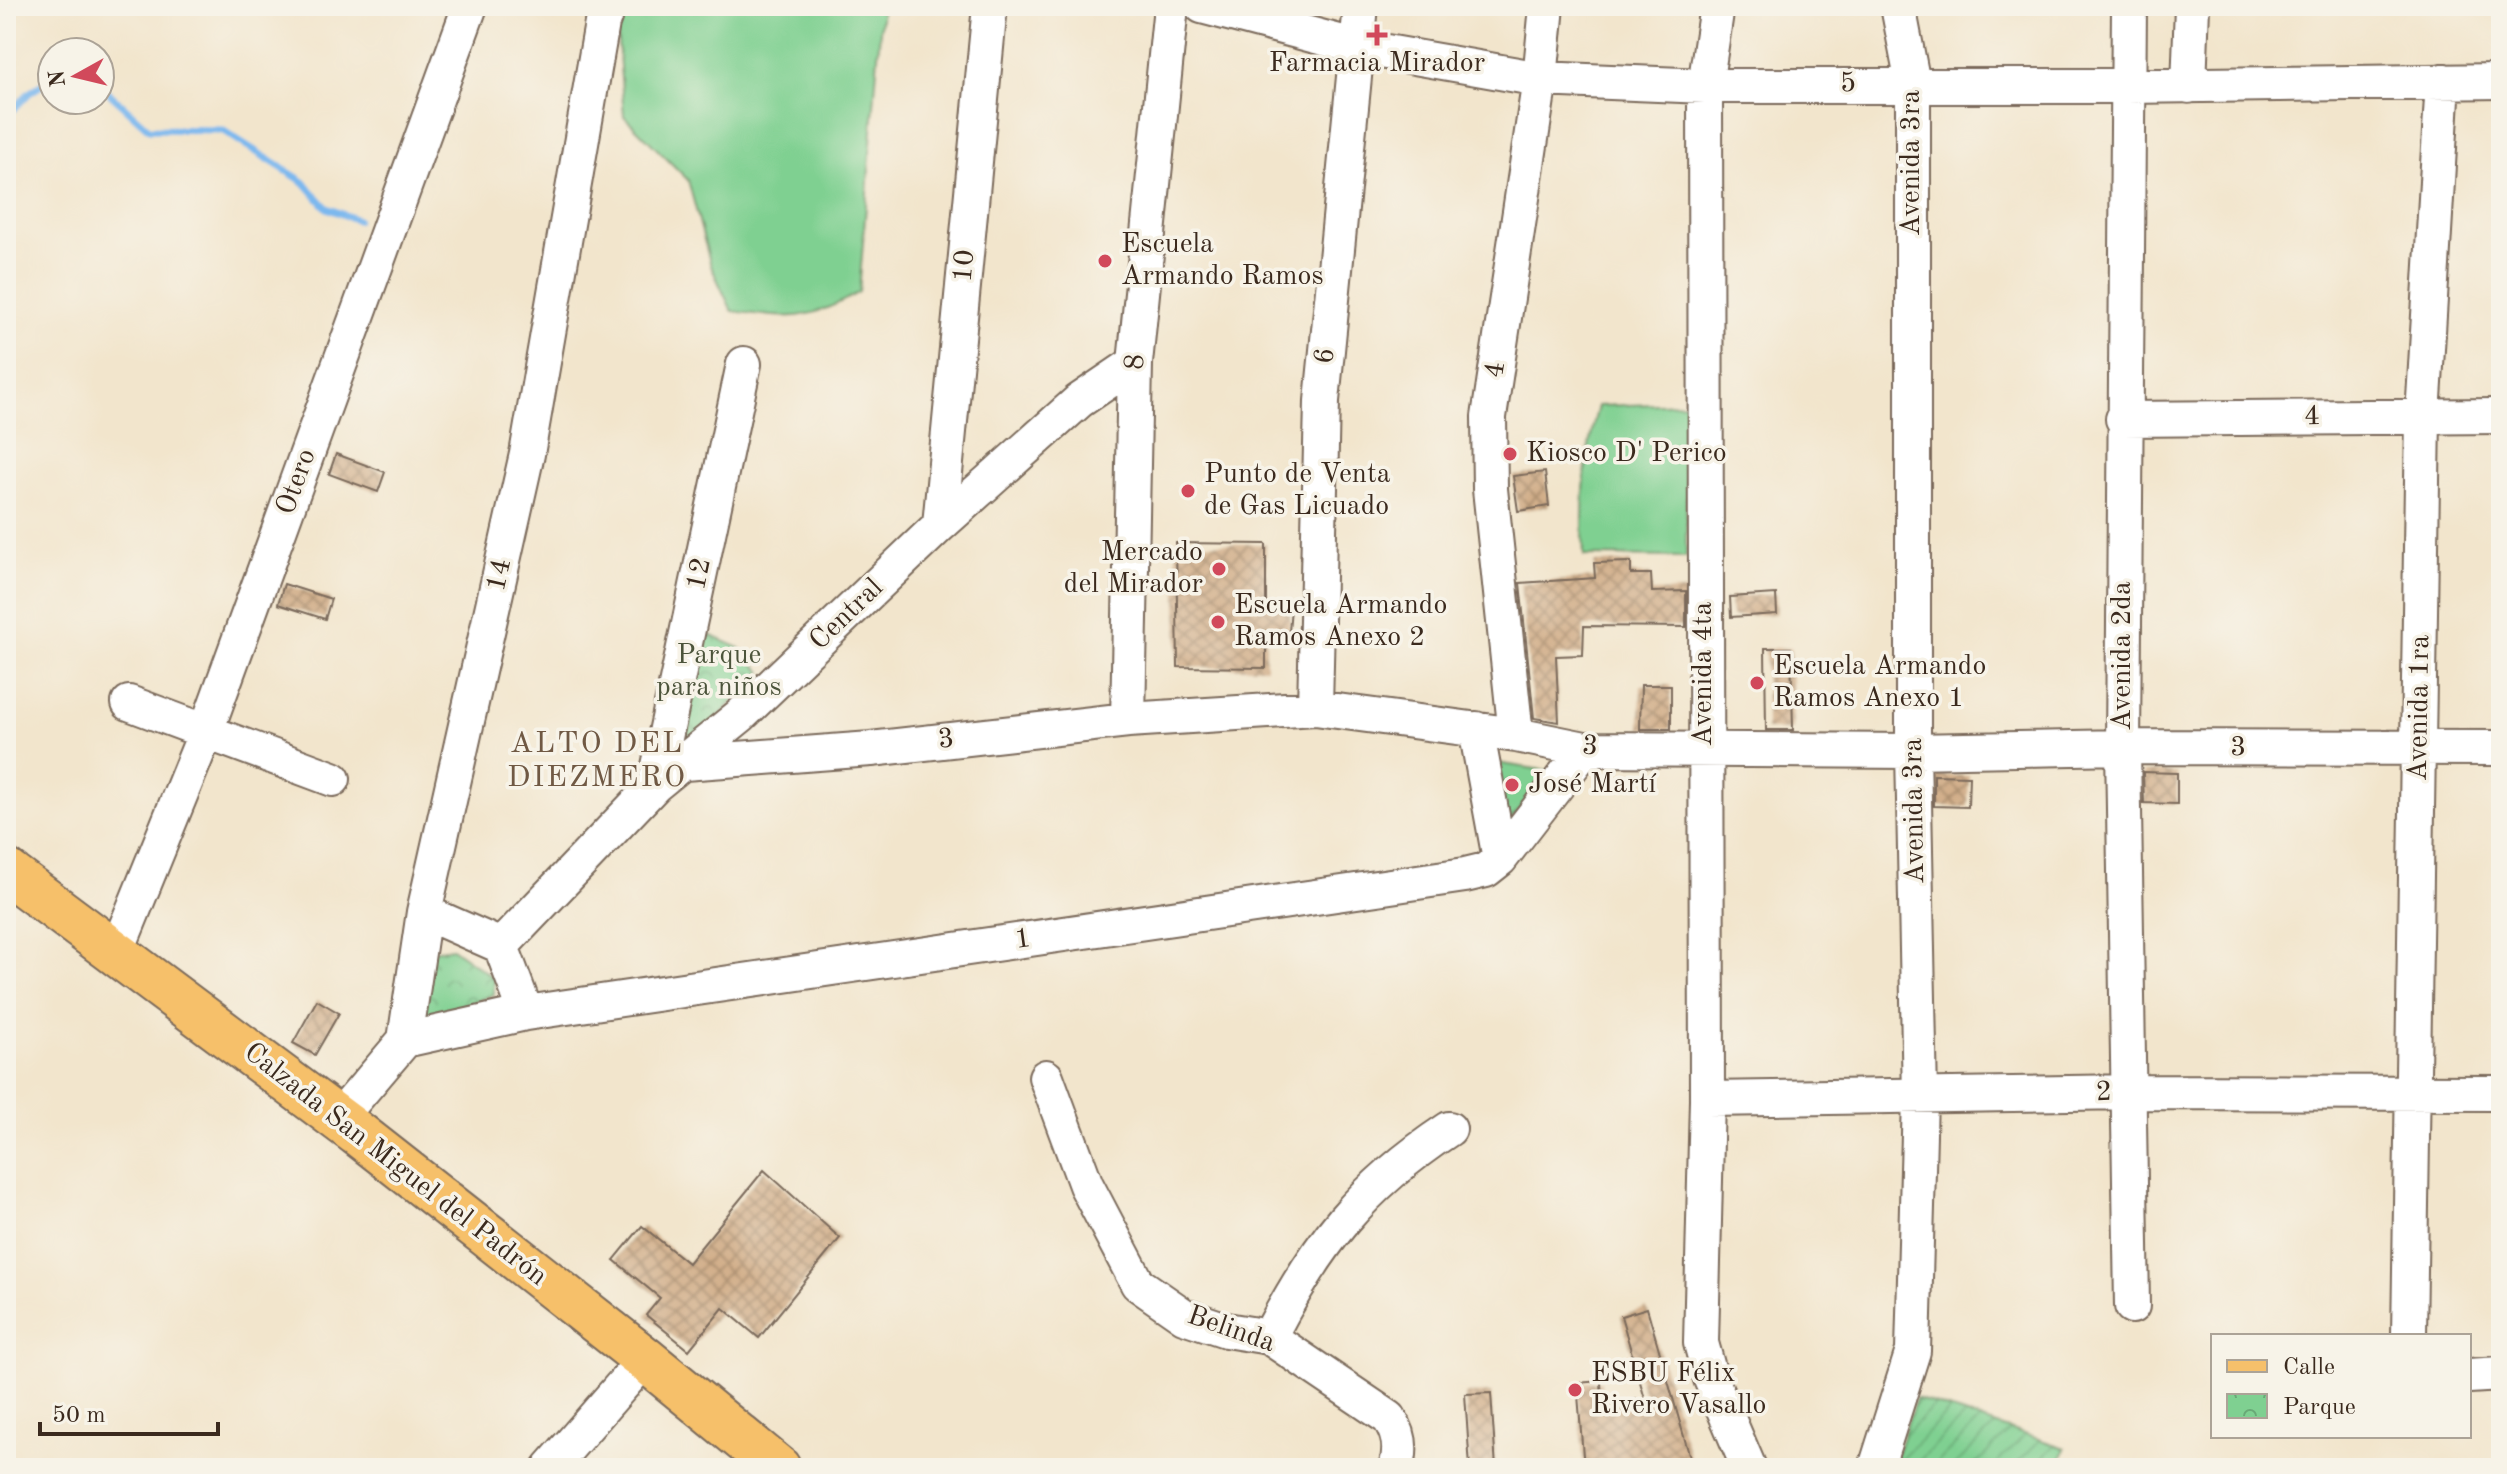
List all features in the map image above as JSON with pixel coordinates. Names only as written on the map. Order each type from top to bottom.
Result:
[{"type":"main road","name":"Calzada San Miguel del Padrón","points":[[6,871],[338,1119],[645,1359],[778,1468]]},
{"type":"street","name":"Otero","points":[[115,955],[205,734],[470,6]]},
{"type":"street","name":"14","points":[[405,1040],[424,912],[527,454],[602,23],[608,6]]},
{"type":"street","name":"10","points":[[940,525],[990,6]]},
{"type":"street","name":"8","points":[[1128,720],[1135,363],[1171,6]]},
{"type":"street","name":"5","points":[[1202,6],[1358,47],[1540,79],[1705,86],[2189,86],[2501,81]]},
{"type":"street","name":"6","points":[[1315,708],[1322,401],[1361,6]]},
{"type":"street","name":"4","points":[[1516,735],[1490,489],[1489,417],[1540,79],[1547,6]]},
{"type":"street","name":"Avenida 4ta","points":[[1717,6],[1705,86],[1707,1099],[1701,1343],[1711,1379],[1749,1468]]},
{"type":"street","name":"Avenida 3ra","points":[[1876,1468],[1913,1351],[1920,1098],[1913,751],[1913,84],[1898,6]]},
{"type":"street","name":"Avenida 2da","points":[[2129,6],[2123,419],[2123,747],[2132,1306]]},
{"type":"street","points":[[2189,86],[2192,6]]},
{"type":"street","name":"Avenida 1ra","points":[[2409,1334],[2423,416],[2443,81]]},
{"type":"street","name":"Central","points":[[501,946],[655,785],[741,715],[940,525],[1079,401],[1135,363]]},
{"type":"street","name":"12","points":[[655,785],[744,364]]},
{"type":"street","name":"4","points":[[2123,419],[2501,416]]},
{"type":"street","points":[[129,703],[205,734],[333,779]]},
{"type":"street","name":"3","points":[[684,763],[871,749],[1128,720],[1315,708],[1516,735],[1585,749],[2501,748]]},
{"type":"street","points":[[1476,729],[1500,859]]},
{"type":"street","name":"1","points":[[405,1040],[526,1013],[1486,870],[1500,859],[1585,749]]},
{"type":"street","points":[[424,912],[501,946],[526,1013]]},
{"type":"street","points":[[338,1119],[405,1040]]},
{"type":"street","name":"Belinda","points":[[1046,1077],[1086,1185],[1138,1284],[1184,1316],[1226,1330],[1269,1337],[1389,1418],[1398,1431],[1400,1457],[1396,1468]]},
{"type":"street","name":"2","points":[[1707,1099],[1920,1098],[2129,1092],[2501,1093]]},
{"type":"street","points":[[1269,1337],[1320,1246],[1356,1204],[1407,1156],[1449,1129]]},
{"type":"street","points":[[550,1468],[645,1359]]},
{"type":"street","points":[[2471,1376],[2501,1374]]},
{"type":"green space","points":[[627,6],[882,6],[859,292],[826,309],[798,316],[732,311],[711,266],[688,180],[624,116],[617,29]]},
{"type":"green space","points":[[1687,403],[1686,557],[1584,556],[1585,480],[1598,406]]},
{"type":"green space","name":"Parque para niños","points":[[698,630],[740,648],[762,672],[691,745],[674,734]]},
{"type":"green space","points":[[1490,762],[1549,771],[1503,829]]},
{"type":"green space","points":[[452,948],[494,978],[494,994],[422,1023],[432,951]]},
{"type":"green space","points":[[1916,1398],[2065,1448],[2059,1468],[1892,1468]]},
{"type":"building","points":[[336,454],[385,472],[378,492],[329,474]]},
{"type":"building","points":[[1545,472],[1549,506],[1518,511],[1513,476]]},
{"type":"building","points":[[1176,543],[1266,544],[1266,605],[1291,607],[1289,632],[1266,631],[1266,668],[1178,667]]},
{"type":"building","points":[[1631,562],[1631,574],[1651,574],[1652,592],[1686,591],[1686,627],[1584,626],[1583,655],[1556,656],[1559,722],[1534,718],[1520,583],[1595,578],[1594,563]]},
{"type":"building","points":[[284,584],[331,599],[325,619],[278,604]]},
{"type":"building","points":[[1776,594],[1777,614],[1731,617],[1730,597]]},
{"type":"building","points":[[1765,648],[1791,648],[1793,730],[1766,730]]},
{"type":"building","points":[[1641,685],[1671,685],[1671,729],[1640,729]]},
{"type":"building","points":[[2143,772],[2177,773],[2177,804],[2144,803]]},
{"type":"building","points":[[1934,775],[1969,776],[1968,807],[1934,806]]},
{"type":"building","points":[[317,1000],[339,1013],[315,1055],[293,1043]]},
{"type":"building","points":[[764,1170],[840,1238],[759,1338],[723,1308],[689,1350],[646,1315],[660,1298],[614,1260],[642,1226],[688,1263]]},
{"type":"building","points":[[1647,1308],[1693,1468],[1584,1468],[1577,1383],[1601,1381],[1602,1402],[1645,1399],[1621,1316]]},
{"type":"building","points":[[1491,1393],[1496,1468],[1470,1468],[1465,1394]]},
{"type":"waterway","points":[[6,117],[36,88]]},
{"type":"waterway","points":[[116,99],[149,129],[222,130],[304,182],[327,208],[357,220]]},
{"type":"place","name":"Farmacia Mirador","points":[[1377,35]]},
{"type":"place","name":"Escuela Armando Ramos","points":[[1105,261]]},
{"type":"place","name":"Kiosco D' Perico","points":[[1510,454]]},
{"type":"place","name":"Punto de Venta de Gas Licuado","points":[[1188,491]]},
{"type":"place","name":"Mercado del Mirador","points":[[1219,569]]},
{"type":"place","name":"Escuela Armando Ramos Anexo 2","points":[[1218,622]]},
{"type":"place","name":"Escuela Armando Ramos Anexo 1","points":[[1757,683]]},
{"type":"place","name":"José Martí","points":[[1512,785]]},
{"type":"place","name":"ESBU Félix Rivero Vasallo","points":[[1575,1390]]},
{"type":"district","name":"ALTO DEL DIEZMERO","points":[[597,761]]}]
